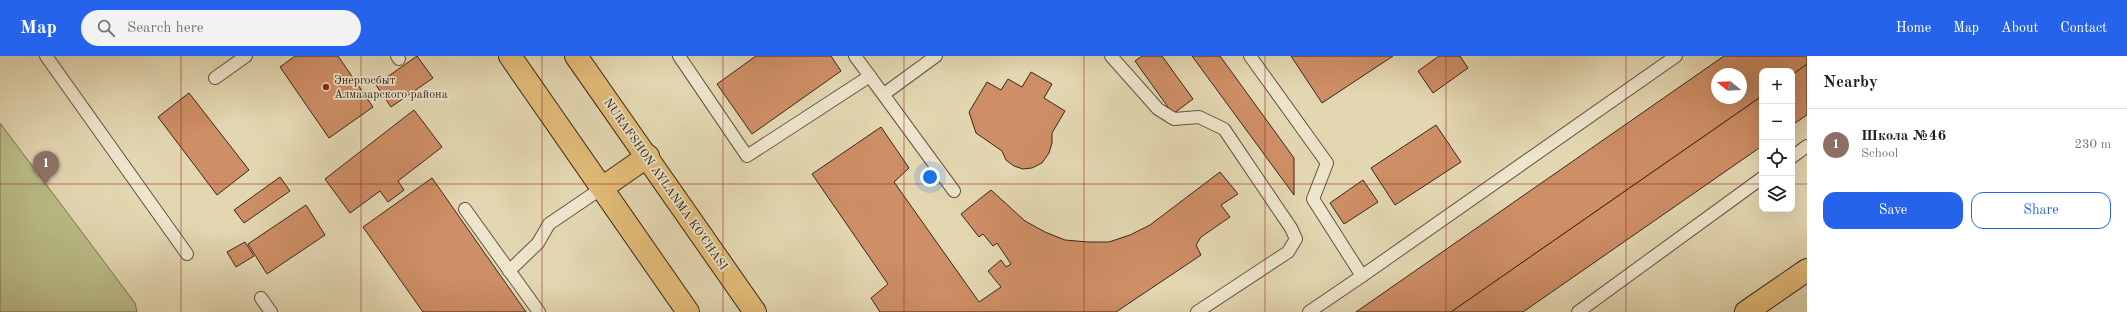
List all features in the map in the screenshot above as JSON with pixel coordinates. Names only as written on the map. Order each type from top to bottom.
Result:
[{"type":"main road","points":[[510,56],[688,312]]},
{"type":"main road","name":"NURAFSHON AYLANMA KO'CHASI","points":[[576,56],[648,156],[755,312]]},
{"type":"main road","points":[[602,188],[648,156]]},
{"type":"main road","points":[[1746,312],[1807,270]]},
{"type":"lane","points":[[46,56],[187,254]]},
{"type":"lane","points":[[215,78],[246,56]]},
{"type":"lane","points":[[679,56],[746,156],[870,76]]},
{"type":"lane","points":[[855,56],[954,191]]},
{"type":"lane","points":[[884,94],[936,56]]},
{"type":"lane","points":[[1111,56],[1158,109],[1174,119],[1199,117],[1224,129],[1291,228],[1296,239],[1288,252],[1197,312]]},
{"type":"lane","points":[[1250,56],[1327,163],[1313,199],[1362,276]]},
{"type":"lane","points":[[1309,312],[1676,56]]},
{"type":"lane","points":[[1795,154],[1807,146]]},
{"type":"lane","points":[[1578,312],[1759,180]]},
{"type":"lane","points":[[509,271],[538,243],[549,224],[602,188]]},
{"type":"lane","points":[[465,209],[539,312]]},
{"type":"lane","points":[[261,298],[271,312]]},
{"type":"green space","points":[[0,123],[135,303],[137,312],[0,312]]},
{"type":"building","name":"Энергосбыт Алмазарского района","points":[[295,56],[338,56],[373,107],[329,138],[280,67]]},
{"type":"building","points":[[417,56],[433,78],[391,107],[376,85]]},
{"type":"building","points":[[756,56],[831,56],[841,71],[752,134],[717,84]]},
{"type":"building","points":[[1142,56],[1162,56],[1193,99],[1173,114],[1135,61]]},
{"type":"building","points":[[1192,56],[1220,56],[1294,158],[1294,195]]},
{"type":"building","points":[[1291,56],[1393,56],[1322,103]]},
{"type":"building","points":[[1439,56],[1460,56],[1468,68],[1433,93],[1418,71]]},
{"type":"building","points":[[1724,56],[1807,56],[1807,64],[1795,73],[1795,68],[1759,68],[1759,98],[1451,312],[1356,312]]},
{"type":"building","points":[[1807,64],[1807,115],[1795,123],[1795,104],[1795,73]]},
{"type":"building","points":[[1031,72],[1052,84],[1044,98],[1065,111],[1052,133],[1052,143],[1049,153],[1042,163],[1032,168],[1023,169],[1014,166],[1006,160],[1002,151],[976,133],[969,112],[987,82],[1001,90],[1008,79],[1022,87]]},
{"type":"building","points":[[189,93],[249,170],[217,195],[158,117]]},
{"type":"building","points":[[1759,98],[1759,148],[1523,312],[1451,312]]},
{"type":"building","points":[[414,110],[442,147],[398,181],[404,190],[388,202],[380,191],[350,213],[325,179]]},
{"type":"building","points":[[1436,125],[1461,162],[1395,205],[1371,168]]},
{"type":"building","points":[[881,127],[909,168],[894,182],[979,302],[1001,287],[988,271],[1001,260],[1006,267],[1011,264],[997,243],[993,246],[983,234],[979,237],[961,214],[991,190],[1025,221],[1045,232],[1065,240],[1088,242],[1109,242],[1130,235],[1150,225],[1220,172],[1238,194],[1221,205],[1230,217],[1201,237],[1196,245],[1201,255],[1116,312],[880,312],[871,298],[888,284],[812,174]]},
{"type":"building","points":[[280,177],[290,191],[244,223],[234,210]]},
{"type":"building","points":[[432,178],[526,312],[423,312],[363,227]]},
{"type":"building","points":[[1363,180],[1378,202],[1344,224],[1330,203]]},
{"type":"building","points":[[306,205],[325,235],[267,274],[248,244]]},
{"type":"building","points":[[245,242],[254,256],[236,267],[227,252]]},
{"type":"place","name":"Энергосбыт Алмазарского района","points":[[326,87]]},
{"type":"place","name":"Школа №46","points":[[46,184]]}]
